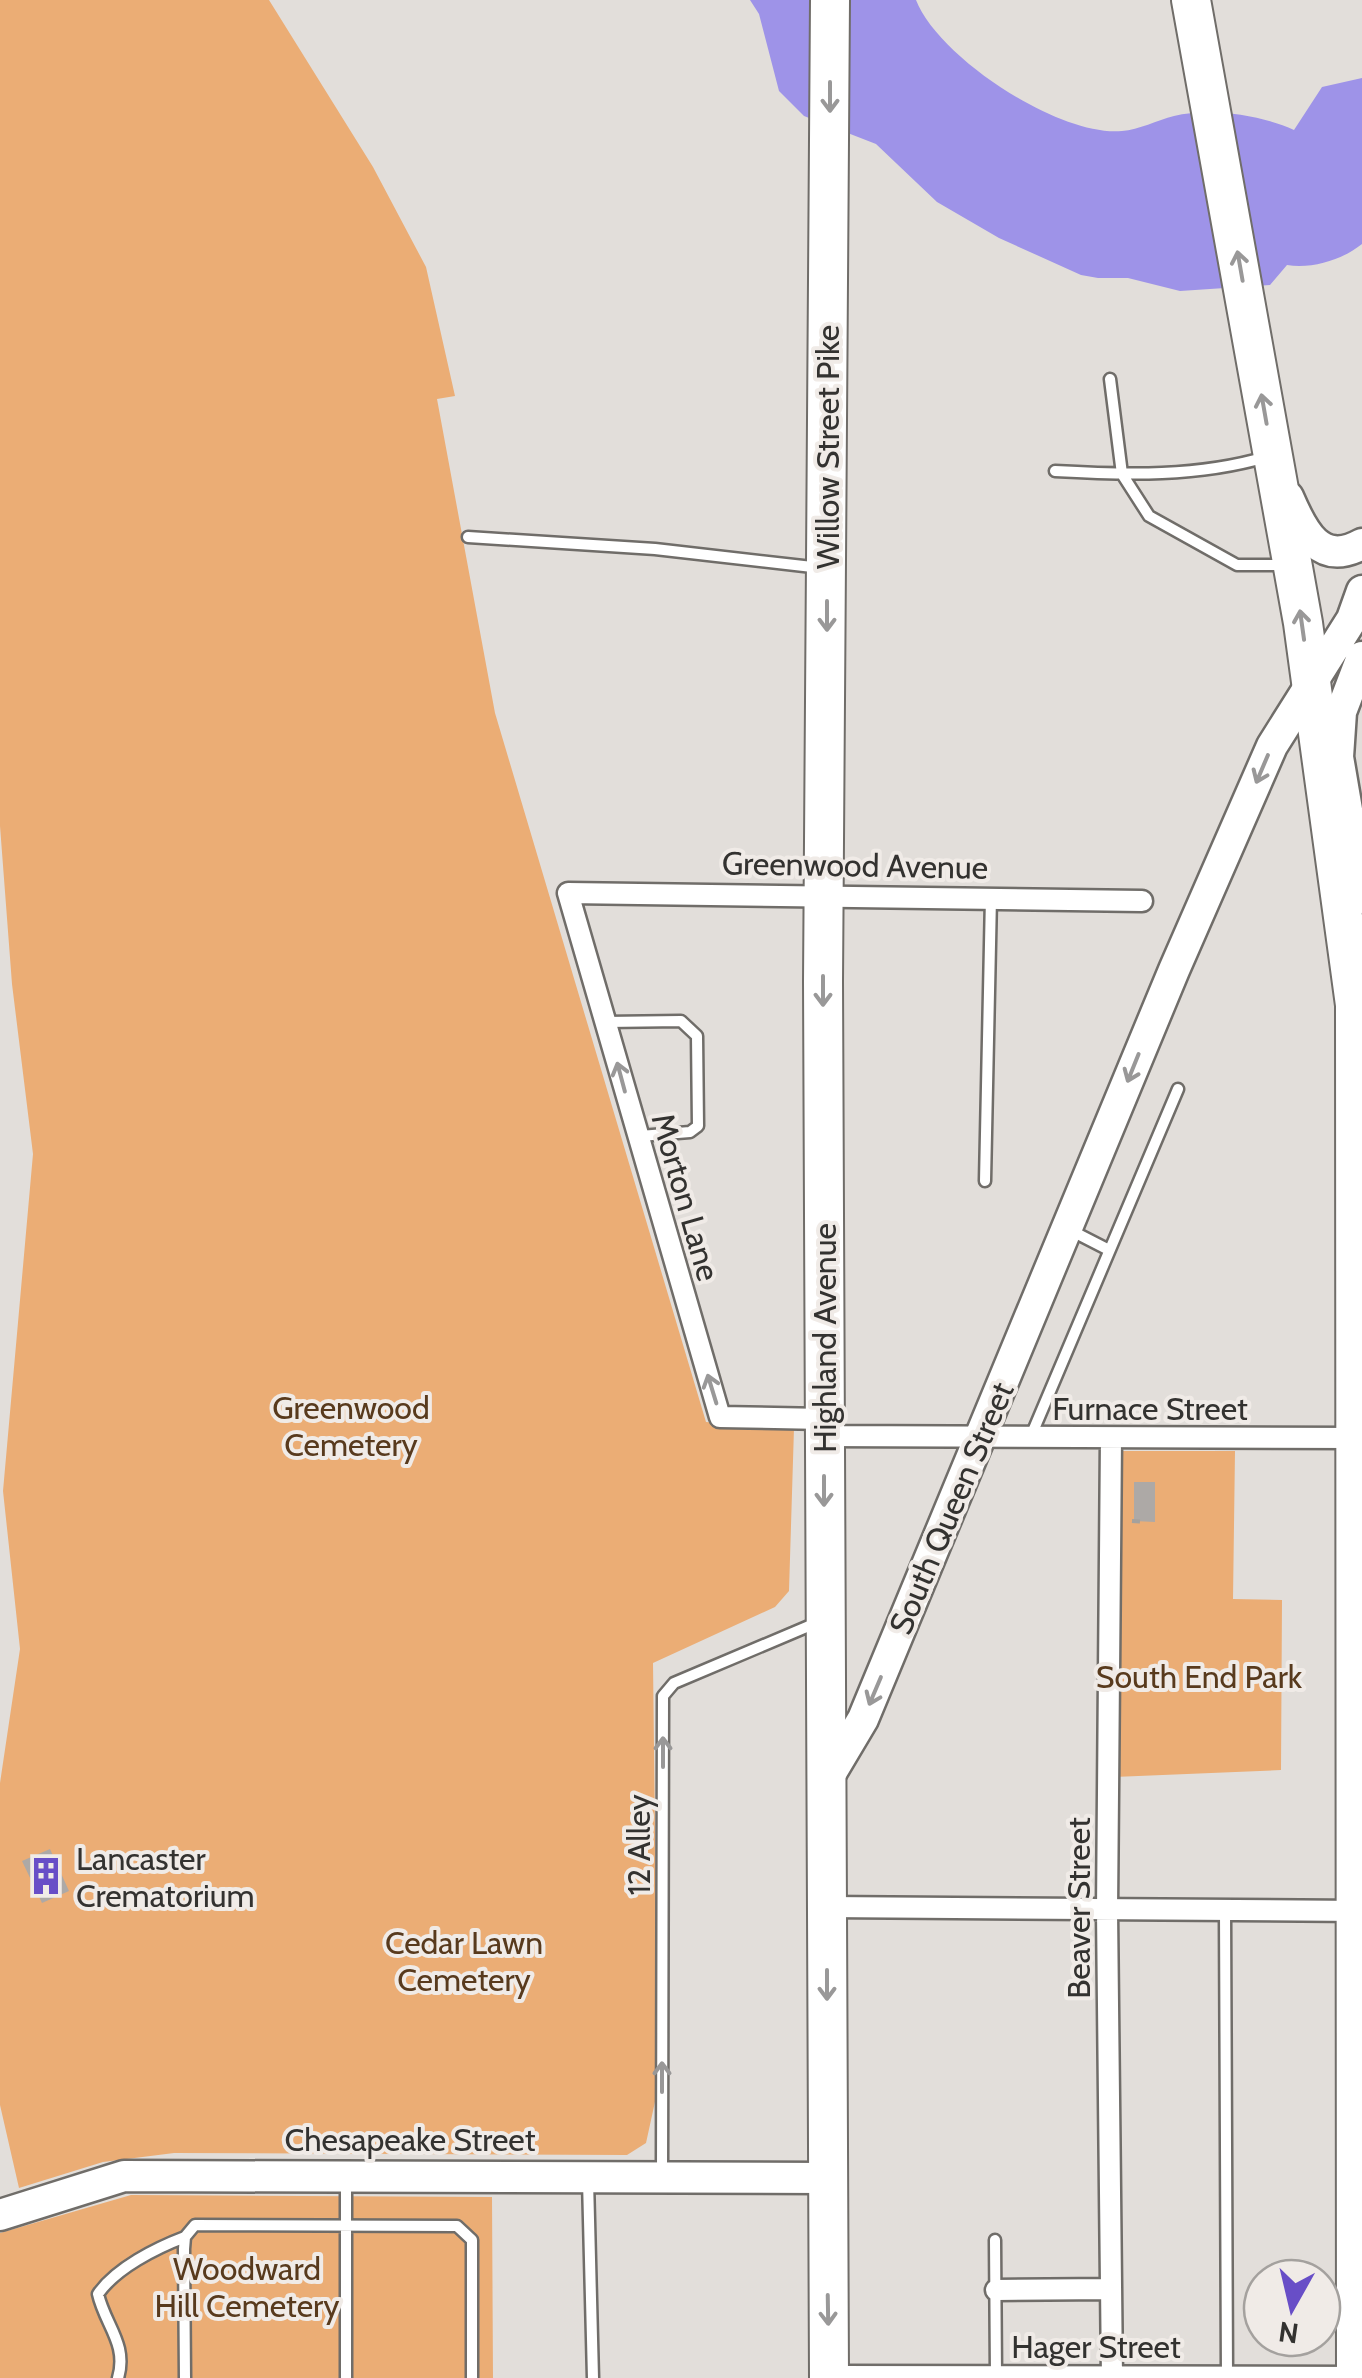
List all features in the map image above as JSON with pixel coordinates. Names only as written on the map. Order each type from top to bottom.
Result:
[{"type":"highway","name":"Willow Street Pike","points":[[826,894],[830,0]]},
{"type":"highway","points":[[1194,15],[1292,565],[1345,908],[1360,1059],[1358,2378]]},
{"type":"highway","name":"Highland Avenue","points":[[825,1782],[826,894]]},
{"type":"highway","points":[[825,1782],[826,2377]]},
{"type":"main road","points":[[1272,456],[1312,542],[1325,552],[1340,553],[1362,544]]},
{"type":"main road","name":"South Queen Street","points":[[825,1782],[863,1719],[1272,746],[1352,619],[1362,591]]},
{"type":"main road","points":[[1362,657],[1338,757],[1362,898]]},
{"type":"main road","points":[[1310,685],[1354,699]]},
{"type":"main road","points":[[1362,761],[1362,804]]},
{"type":"main road","name":"Chesapeake Street","points":[[0,2214],[124,2176],[662,2174],[826,2178]]},
{"type":"street","name":"Greenwood Avenue","points":[[568,894],[826,894],[1142,901]]},
{"type":"street","name":"Morton Lane","points":[[568,894],[720,1417],[824,1427]]},
{"type":"street","name":"Furnace Street","points":[[824,1427],[980,1437],[1359,1438]]},
{"type":"street","name":"Beaver Street","points":[[1111,1438],[1108,1912],[1112,2377]]},
{"type":"street","points":[[827,1907],[1358,1911]]},
{"type":"street","points":[[996,2290],[1110,2289]]},
{"type":"street","name":"Hager Street","points":[[826,2377],[1358,2378]]},
{"type":"lane","points":[[1110,379],[1122,474],[1149,516],[1237,565],[1292,565]]},
{"type":"lane","points":[[1056,471],[1122,474],[1223,470],[1272,456]]},
{"type":"lane","points":[[468,537],[672,550],[826,568]]},
{"type":"lane","points":[[984,1181],[991,897]]},
{"type":"lane","points":[[606,1022],[682,1021],[697,1036],[698,1126],[690,1132],[637,1136]]},
{"type":"lane","points":[[1030,1437],[1178,1089]]},
{"type":"lane","points":[[1067,1228],[1110,1250]]},
{"type":"lane","name":"12 Alley","points":[[662,2174],[664,1696],[674,1684],[825,1620]]},
{"type":"lane","points":[[1225,1912],[1227,2378]]},
{"type":"lane","points":[[346,2174],[346,2378]]},
{"type":"lane","points":[[588,2174],[593,2378]]},
{"type":"lane","points":[[118,2378],[122,2364],[118,2336],[98,2294],[106,2283],[164,2245],[185,2237],[194,2225],[458,2226],[472,2240],[472,2378]]},
{"type":"lane","points":[[185,2237],[185,2378]]},
{"type":"lane","points":[[995,2240],[996,2376]]},
{"type":"path","points":[[1122,1521],[1145,1522]]},
{"type":"green space","name":"Greenwood Cemetery","points":[[0,0],[269,0],[373,167],[426,267],[455,396],[437,399],[495,713],[706,1422],[794,1428],[789,1591],[775,1607],[653,1663],[658,2088],[646,2143],[627,2155],[174,2153],[103,2162],[19,2188],[0,2105],[0,1783],[20,1649],[3,1491],[33,1154],[12,984],[0,826]]},
{"type":"green space","name":"South End Park","points":[[1116,1451],[1235,1451],[1233,1599],[1282,1600],[1281,1770],[1114,1777]]},
{"type":"green space","name":"Woodward Hill Cemetery","points":[[131,2195],[492,2197],[493,2378],[0,2378],[0,2233]]},
{"type":"shaded area","points":[[750,0],[916,0],[929,22],[974,68],[1035,107],[1096,129],[1122,131],[1203,112],[1251,117],[1294,130],[1322,87],[1362,78],[1362,244],[1326,262],[1287,265],[1270,285],[1180,291],[1128,278],[1081,275],[999,238],[937,202],[876,144],[804,116],[779,91],[759,14]]},
{"type":"building","points":[[1134,1482],[1155,1482],[1155,1522],[1134,1521]]},
{"type":"building","name":"Lancaster Crematorium","points":[[50,1849],[69,1891],[42,1903],[22,1861]]},
{"type":"place","name":"Lancaster Crematorium","points":[[46,1876]]},
{"type":"park label","name":"Cedar Lawn Cemetery","points":[[464,1960]]}]
